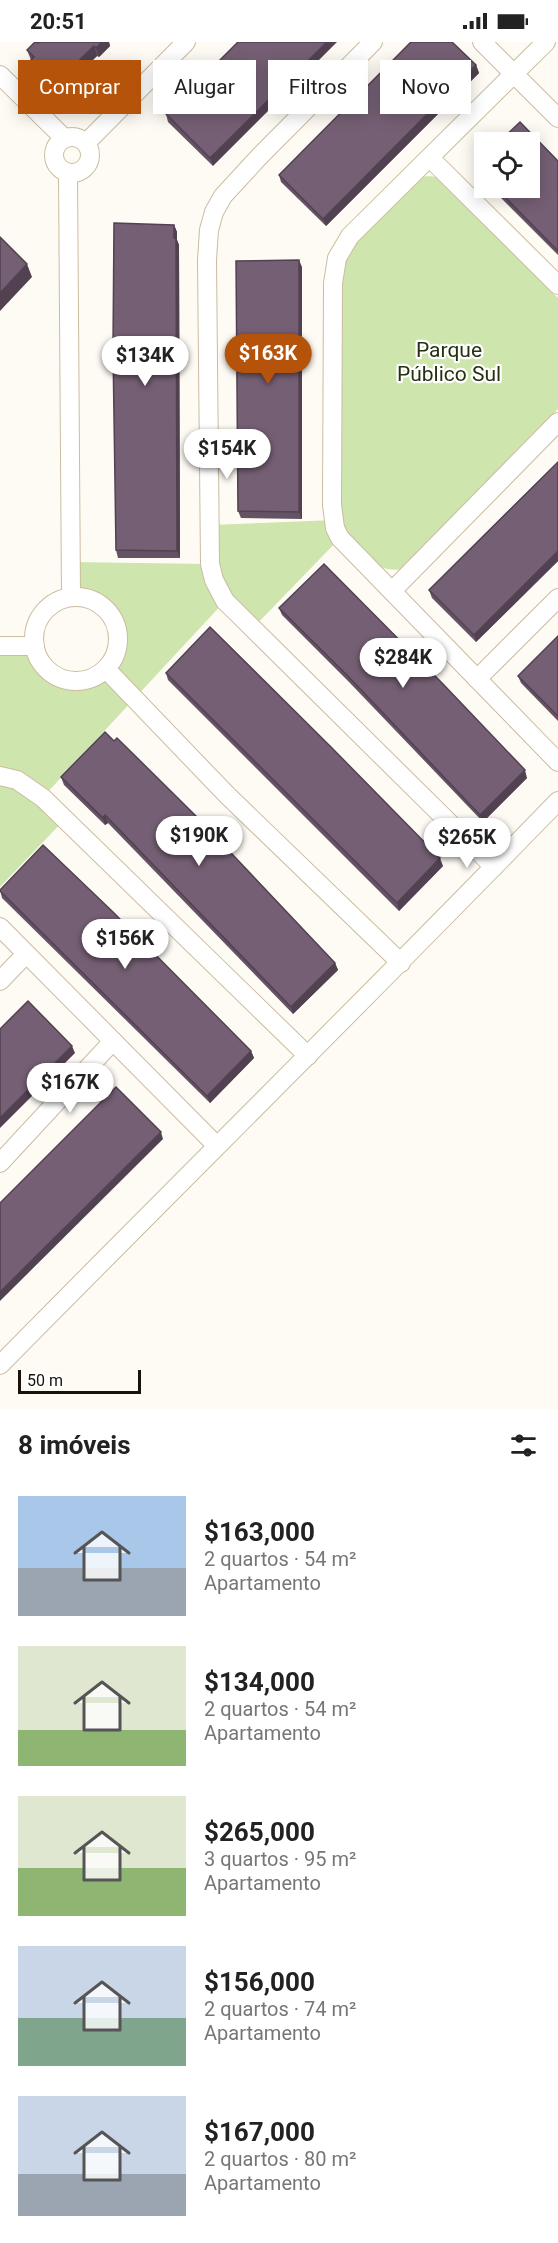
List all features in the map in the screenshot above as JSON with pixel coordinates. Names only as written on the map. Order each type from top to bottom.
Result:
[{"type":"street","points":[[86,143],[186,42]]},
{"type":"street","points":[[373,42],[223,196],[208,230],[210,564],[214,580],[225,601],[494,867]]},
{"type":"street","points":[[482,42],[558,118]]},
{"type":"street","points":[[546,42],[350,236],[337,258],[333,283],[332,505],[340,538],[558,762]]},
{"type":"street","points":[[0,75],[64,138]]},
{"type":"street","points":[[76,137],[86,143],[90,153],[88,165],[80,172],[68,173],[58,168],[54,157],[56,146],[64,138],[76,137]]},
{"type":"street","points":[[430,158],[558,285]]},
{"type":"street","points":[[68,173],[71,597]]},
{"type":"street","points":[[392,591],[558,422]]},
{"type":"street","points":[[71,597],[84,597],[97,602],[107,610],[115,621],[118,635],[118,647],[114,659],[106,669],[84,681],[71,681],[47,670],[39,659],[35,646],[35,632],[45,609],[58,601],[71,597]]},
{"type":"street","points":[[477,679],[558,598]]},
{"type":"street","points":[[0,646],[35,646]]},
{"type":"street","points":[[106,669],[227,795],[401,963]]},
{"type":"street","points":[[0,776],[17,780],[43,798],[308,1056]]},
{"type":"street","points":[[0,1365],[216,1145],[401,963],[558,801]]},
{"type":"street","points":[[0,927],[216,1145]]},
{"type":"street","points":[[0,981],[26,954]]},
{"type":"street","points":[[0,1162],[113,1041]]},
{"type":"green space","name":"Parque Público Sul","points":[[422,177],[437,177],[558,298],[558,409],[403,569],[394,570],[377,565],[340,538],[252,629],[225,601],[43,797],[65,819],[0,887],[0,646],[35,646],[47,667],[62,678],[79,680],[95,676],[108,666],[117,652],[118,635],[111,616],[103,607],[88,599],[71,597],[71,562],[209,564],[210,525],[334,520],[340,286],[344,262],[354,244]]},
{"type":"building","points":[[35,42],[102,42],[96,48],[94,46],[79,60],[31,60],[34,57],[27,50]]},
{"type":"building","points":[[238,42],[327,42],[309,60],[268,60],[268,100],[256,112],[256,60],[220,60]]},
{"type":"building","points":[[411,42],[452,42],[471,60],[393,60]]},
{"type":"building","points":[[471,60],[476,65],[471,70]]},
{"type":"building","points":[[380,73],[380,114],[427,114],[323,219],[279,175],[340,114],[368,114],[368,85]]},
{"type":"building","points":[[166,114],[254,114],[210,158]]},
{"type":"building","points":[[520,122],[530,132],[510,132]]},
{"type":"building","points":[[540,143],[558,161],[558,251],[506,198],[540,198]]},
{"type":"building","points":[[114,223],[174,225],[174,238],[176,238],[177,551],[116,550]]},
{"type":"building","points":[[0,237],[27,264],[0,293]]},
{"type":"building","points":[[299,260],[299,512],[238,511],[236,261]]},
{"type":"building","points":[[558,462],[558,551],[474,635],[429,590]]},
{"type":"building","points":[[324,564],[525,770],[480,815],[347,675],[279,608]]},
{"type":"building","points":[[210,627],[440,858],[397,903],[166,673]]},
{"type":"building","points":[[558,636],[558,716],[518,676]]},
{"type":"building","points":[[105,732],[114,741],[117,738],[197,817],[335,963],[291,1007],[105,815],[103,818],[61,777]]},
{"type":"building","points":[[43,845],[251,1051],[207,1096],[0,891]]},
{"type":"building","points":[[28,1001],[72,1046],[0,1118],[0,1029]]},
{"type":"building","points":[[116,1087],[161,1132],[0,1292],[0,1203]]}]
